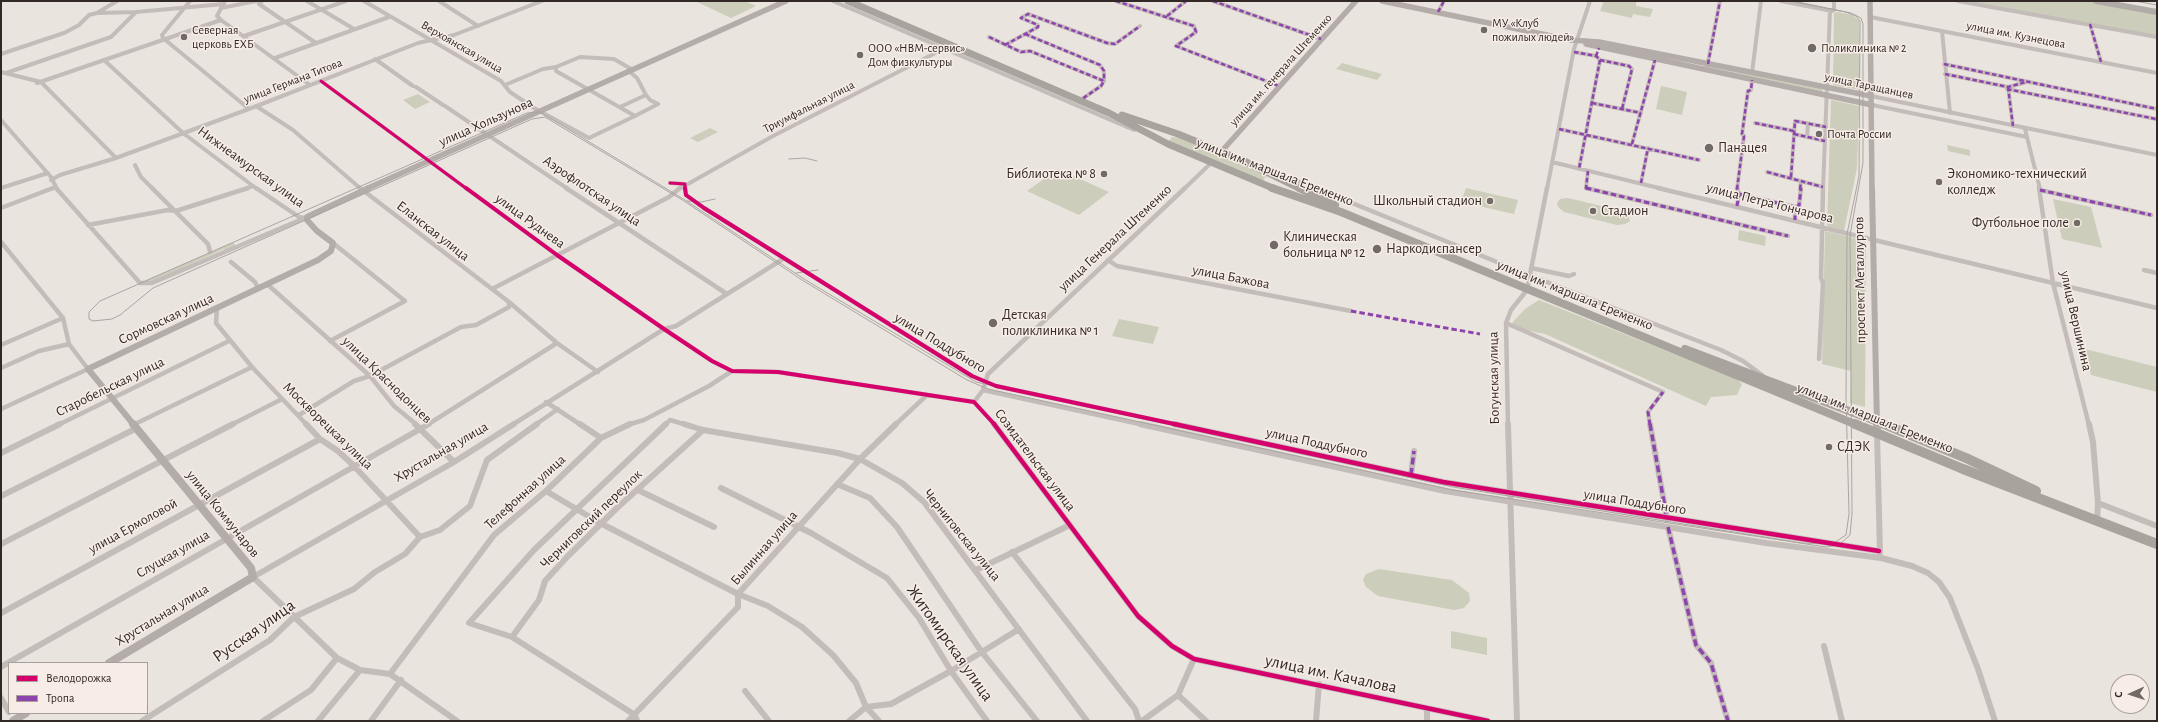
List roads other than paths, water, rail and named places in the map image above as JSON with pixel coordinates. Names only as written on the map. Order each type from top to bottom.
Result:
[{"type":"highway","name":"улица им. маршала Еременко","points":[[848,1],[944,46],[1109,113],[1168,144],[1256,182],[1341,212],[1764,383],[1962,469],[2157,544]]},
{"type":"highway","name":"улица им. маршала Еременко","points":[[855,1],[1082,99],[1178,134],[1274,174],[1342,209],[1527,288]]},
{"type":"highway","points":[[1168,144],[1165,139],[1167,136],[1178,134]]},
{"type":"highway","points":[[1256,182],[1270,179],[1274,174]]},
{"type":"highway","name":"улица им. маршала Еременко","points":[[1764,383],[1876,420],[1966,458],[2097,520]]},
{"type":"highway","points":[[1962,469],[1967,467],[1969,463],[1966,458]]},
{"type":"main road","points":[[2096,1],[2157,12]]},
{"type":"main road","points":[[2117,1],[2157,8]]},
{"type":"street","points":[[97,13],[117,1]]},
{"type":"street","points":[[190,1],[162,35],[166,40],[249,109]]},
{"type":"street","points":[[221,8],[256,1]]},
{"type":"street","points":[[262,1],[259,4],[316,43]]},
{"type":"street","points":[[307,1],[354,29]]},
{"type":"street","points":[[244,36],[346,1]]},
{"type":"street","name":"Верхоянская улица","points":[[364,1],[505,85],[510,92],[540,111],[589,138],[634,116]]},
{"type":"street","points":[[439,1],[478,26]]},
{"type":"street","name":"улица Германа Титова","points":[[52,180],[60,175],[116,158],[249,109],[429,39],[454,36],[542,1]]},
{"type":"street","name":"улица Хользунова","points":[[88,225],[140,282],[152,283],[307,217],[320,209],[786,1]]},
{"type":"street","points":[[833,1],[910,31]]},
{"type":"street","points":[[1116,1],[1167,16],[1194,26],[1196,32],[1176,46],[1280,86]]},
{"type":"street","points":[[1167,16],[1186,1]]},
{"type":"street","points":[[1213,1],[1321,39]]},
{"type":"street","name":"улица им. генерала Штеменко","points":[[1221,152],[1356,1]]},
{"type":"street","name":"улица Таращанцев","points":[[1382,1],[1576,40],[1599,42],[1871,96],[2157,155]]},
{"type":"street","points":[[1438,12],[1444,1]]},
{"type":"street","points":[[1527,288],[1576,40],[1590,1]]},
{"type":"street","points":[[1706,71],[1720,1]]},
{"type":"street","points":[[1752,73],[1761,1]]},
{"type":"street","points":[[1781,1],[1830,10],[1834,10],[1834,2]]},
{"type":"street","name":"проспект Металлургов","points":[[1870,1],[1872,240],[1880,554]]},
{"type":"street","points":[[1958,1],[2157,37]]},
{"type":"street","points":[[1,54],[64,33],[79,25],[89,15],[97,13],[136,12],[184,8],[224,2]]},
{"type":"street","points":[[224,2],[217,16],[221,20],[276,58],[310,85]]},
{"type":"street","points":[[1819,359],[1823,283],[1820,278],[1830,10]]},
{"type":"street","points":[[3,72],[111,37],[136,12]]},
{"type":"street","points":[[1005,45],[1039,26],[1022,18],[1028,14],[1107,43],[1114,44],[1140,26]]},
{"type":"street","points":[[276,58],[389,16]]},
{"type":"street","name":"улица им. Кузнецова","points":[[1870,18],[2157,73]]},
{"type":"street","points":[[39,82],[221,20]]},
{"type":"street","points":[[2090,24],[2101,62]]},
{"type":"street","points":[[1942,31],[1944,74],[1950,113]]},
{"type":"street","points":[[1026,34],[1100,65],[1104,71],[1104,81],[1101,86],[1082,99]]},
{"type":"street","points":[[988,38],[1021,52],[1030,51],[1104,81]]},
{"type":"street","name":"улица Таращанцев","points":[[1576,40],[1599,48],[2027,137]]},
{"type":"street","points":[[944,46],[1134,130]]},
{"type":"street","name":"Триумфальная улица","points":[[492,290],[669,197],[685,184],[944,46]]},
{"type":"street","points":[[1596,56],[1599,48]]},
{"type":"street","points":[[1574,52],[1596,56],[1600,60],[1629,66],[1632,68],[1622,109]]},
{"type":"street","points":[[505,85],[544,69],[556,67],[580,57],[614,59],[632,71],[646,95],[650,100],[658,104],[634,116],[556,71],[556,67]]},
{"type":"street","name":"Аэрофлотская улица","points":[[375,59],[415,87],[488,134],[618,224],[727,294]]},
{"type":"street","name":"Нижнеамурская улица","points":[[104,60],[183,133],[253,186],[299,217],[307,217],[314,228],[405,300],[330,341]]},
{"type":"street","points":[[1579,169],[1600,60]]},
{"type":"street","points":[[1632,144],[1655,60]]},
{"type":"street","points":[[1944,64],[2157,109]]},
{"type":"street","points":[[3,72],[39,82],[116,158]]},
{"type":"street","points":[[1944,74],[2156,119]]},
{"type":"street","points":[[1737,206],[1739,194],[1737,191],[1744,136],[1742,134],[1748,91],[1751,90],[1752,80]]},
{"type":"street","name":"улица Руднева","points":[[321,81],[557,255],[712,361],[732,371]]},
{"type":"street","points":[[2007,88],[2032,82]]},
{"type":"street","points":[[2007,88],[2013,126]]},
{"type":"street","points":[[620,107],[646,95]]},
{"type":"street","points":[[1592,103],[1641,113]]},
{"type":"street","name":"Еланская улица","points":[[256,106],[280,124],[293,130],[363,190],[509,302],[557,343],[598,372]]},
{"type":"street","points":[[1,120],[48,173],[55,187],[88,225],[168,210],[176,211],[253,186]]},
{"type":"street","points":[[1791,177],[1795,121],[1826,127]]},
{"type":"street","points":[[1755,123],[1825,141]]},
{"type":"street","points":[[1807,137],[1808,123]]},
{"type":"street","points":[[1559,129],[1699,160]]},
{"type":"street","name":"улица Вершинина","points":[[2026,129],[2040,190],[2053,283],[2093,442],[2098,502],[2097,520]]},
{"type":"street","points":[[1641,183],[1648,148]]},
{"type":"street","name":"улица Петра Гончарова","points":[[1552,162],[2157,308]]},
{"type":"street","name":"улица Генерала Штеменко","points":[[974,402],[983,390],[988,374],[1211,163]]},
{"type":"street","points":[[135,165],[141,177],[208,244],[210,252]]},
{"type":"street","points":[[1588,171],[1586,188],[1788,236]]},
{"type":"street","points":[[1766,172],[1791,177],[1801,182],[1823,188]]},
{"type":"street","points":[[1,188],[48,173]]},
{"type":"street","points":[[1274,174],[1291,178],[1529,275],[1721,350],[1743,361],[1764,383]]},
{"type":"street","points":[[1739,194],[1795,207],[1799,206],[1801,182]]},
{"type":"street","points":[[670,183],[685,184],[686,195],[783,259]]},
{"type":"street","points":[[1,208],[55,187]]},
{"type":"street","points":[[2040,190],[2152,216]]},
{"type":"street","points":[[1795,207],[1795,220]]},
{"type":"street","points":[[1,242],[63,318],[1,345]]},
{"type":"street","name":"Сормовская улица","points":[[1,409],[318,260],[331,251],[333,243]]},
{"type":"street","name":"Хрустальная улица","points":[[111,662],[253,577],[454,462],[512,426],[546,402],[598,372],[664,329],[676,326],[783,259]]},
{"type":"street","name":"улица Поддубного","points":[[783,259],[972,376],[985,382],[1016,391],[1411,475],[1509,494],[1880,554]]},
{"type":"street","name":"улица Бажова","points":[[1108,260],[1117,266],[1351,311]]},
{"type":"street","points":[[231,262],[255,282],[258,288]]},
{"type":"street","points":[[1531,268],[1568,276],[1574,274]]},
{"type":"street","points":[[2144,270],[2157,273]]},
{"type":"street","name":"улица Краснодонцев","points":[[267,284],[370,376],[394,406],[421,429],[454,462]]},
{"type":"street","name":"Богунская улица","points":[[1517,721],[1509,502],[1506,323],[1511,310],[1527,288]]},
{"type":"street","points":[[299,415],[354,381],[370,376],[461,327],[476,326],[510,307],[509,302]]},
{"type":"street","name":"Москворецкая улица","points":[[217,308],[216,323],[229,341],[252,367],[299,415],[320,439],[338,451],[354,466],[420,537]]},
{"type":"street","name":"улица Коммунаров","points":[[63,318],[69,344],[112,399],[251,568],[253,577],[337,658],[360,670],[390,674],[401,680],[457,721]]},
{"type":"street","points":[[1506,323],[1662,392],[1648,412],[1667,519]]},
{"type":"street","name":"Старобельская улица","points":[[1,453],[229,341]]},
{"type":"street","name":"Слуцкая улица","points":[[10,662],[226,538],[421,429],[557,343]]},
{"type":"street","points":[[1,368],[39,351],[69,344]]},
{"type":"street","points":[[1,496],[252,367]]},
{"type":"street","points":[[732,371],[778,372],[974,402]]},
{"type":"street","name":"Телефонная улица","points":[[390,674],[494,535],[546,491],[601,438],[609,436],[621,427],[644,420],[709,386],[732,371]]},
{"type":"street","name":"улица Поддубного","points":[[983,390],[1444,492],[1812,548],[1880,554]]},
{"type":"street","name":"Былинная улица","points":[[628,721],[636,718],[738,608],[738,594],[860,459],[928,395]]},
{"type":"street","points":[[1,544],[162,459],[282,399]]},
{"type":"street","points":[[546,402],[601,438]]},
{"type":"street","name":"Созидательская улица","points":[[974,402],[984,411],[1138,616],[1172,646]]},
{"type":"street","points":[[420,537],[440,530],[470,506],[487,460],[558,409]]},
{"type":"street","name":"Черниговская улица","points":[[577,508],[670,420],[703,430],[838,452],[860,459],[902,483],[924,502],[1087,721]]},
{"type":"street","name":"Черниговский переулок","points":[[512,637],[539,600],[545,581],[600,524],[703,430]]},
{"type":"street","name":"улица Ермоловой","points":[[1,613],[198,504],[320,439]]},
{"type":"street","points":[[1411,475],[1414,451]]},
{"type":"street","points":[[837,484],[870,498],[897,527],[981,652],[1037,721]]},
{"type":"street","name":"Житомирская улица","points":[[721,488],[799,526],[851,554],[886,578],[919,618],[951,671],[987,721]]},
{"type":"street","points":[[638,490],[714,527]]},
{"type":"street","points":[[546,491],[577,508],[600,524],[738,594],[768,606],[802,627],[833,655],[856,683],[866,707],[879,721]]},
{"type":"street","points":[[2098,502],[2157,526]]},
{"type":"street","points":[[577,508],[534,550],[469,623],[512,637],[636,718]]},
{"type":"street","points":[[976,570],[1070,526]]},
{"type":"street","points":[[1668,527],[1696,645],[1711,663],[1728,721]]},
{"type":"street","name":"Русская улица","points":[[142,721],[270,640],[294,617],[354,589],[375,572],[405,554],[420,537]]},
{"type":"street","points":[[1012,552],[1135,709],[1139,721]]},
{"type":"street","points":[[1880,554],[1928,573],[1945,589],[1978,669],[1995,721]]},
{"type":"street","points":[[849,721],[866,707],[891,704],[951,671],[1020,629]]},
{"type":"street","name":"улица им. Качалова","points":[[1172,646],[1194,659],[1319,684],[1488,721]]},
{"type":"street","points":[[1824,646],[1842,721]]},
{"type":"street","points":[[263,721],[311,690],[337,658]]},
{"type":"street","points":[[1142,721],[1178,695],[1194,659]]},
{"type":"street","points":[[318,721],[360,670]]},
{"type":"street","points":[[370,721],[401,680]]},
{"type":"street","points":[[1316,721],[1319,684]]},
{"type":"street","points":[[745,691],[769,721]]},
{"type":"street","points":[[1178,695],[1206,721]]},
{"type":"street","points":[[1,698],[8,710]]},
{"type":"street","points":[[1427,708],[1427,721]]},
{"type":"street","points":[[12,717],[22,714]]},
{"type":"tram line","points":[[1790,1],[1845,12],[1856,16],[1860,21],[1859,176],[1847,234],[1846,398],[1849,514],[1846,535],[1832,544],[1802,543],[1453,487],[976,382],[804,279],[685,200],[540,112],[527,113],[100,301],[89,312],[89,319],[93,321],[112,319],[120,315],[153,288],[532,119],[545,117],[684,201],[802,280],[967,380],[988,389],[1453,490],[1826,547],[1839,545],[1850,535],[1852,514],[1850,235],[1863,163],[1863,24],[1861,18],[1851,13],[1793,1]]},
{"type":"tram line","points":[[2135,1],[2157,5]]},
{"type":"tram line","points":[[789,159],[805,158],[817,161]]},
{"type":"tram line","points":[[687,201],[701,202],[715,199]]},
{"type":"tram line","points":[[796,273],[818,270]]},
{"type":"place","name":"МУ «Клуб пожилых людей»","points":[[1484,30]]},
{"type":"place","name":"Северная церковь ЕХБ","points":[[184,37]]},
{"type":"place","name":"Поликлиника № 2","points":[[1812,48]]},
{"type":"place","name":"ООО «НВМ-сервис» Дом физкультуры","points":[[860,55]]},
{"type":"place","name":"Почта России","points":[[1819,134]]},
{"type":"place","name":"Панацея","points":[[1709,148]]},
{"type":"place","name":"Библиотека № 8","points":[[1104,174]]},
{"type":"place","name":"Экономико-технический колледж","points":[[1939,182]]},
{"type":"place","name":"Школьный стадион","points":[[1490,201]]},
{"type":"place","name":"Стадион","points":[[1593,211]]},
{"type":"place","name":"Футбольное поле","points":[[2077,223]]},
{"type":"place","name":"Клиническая больница № 12","points":[[1274,245]]},
{"type":"place","name":"Наркодиспансер","points":[[1377,249]]},
{"type":"place","name":"Детская поликлиника № 1","points":[[993,323]]},
{"type":"place","name":"СДЭК","points":[[1829,447]]}]
